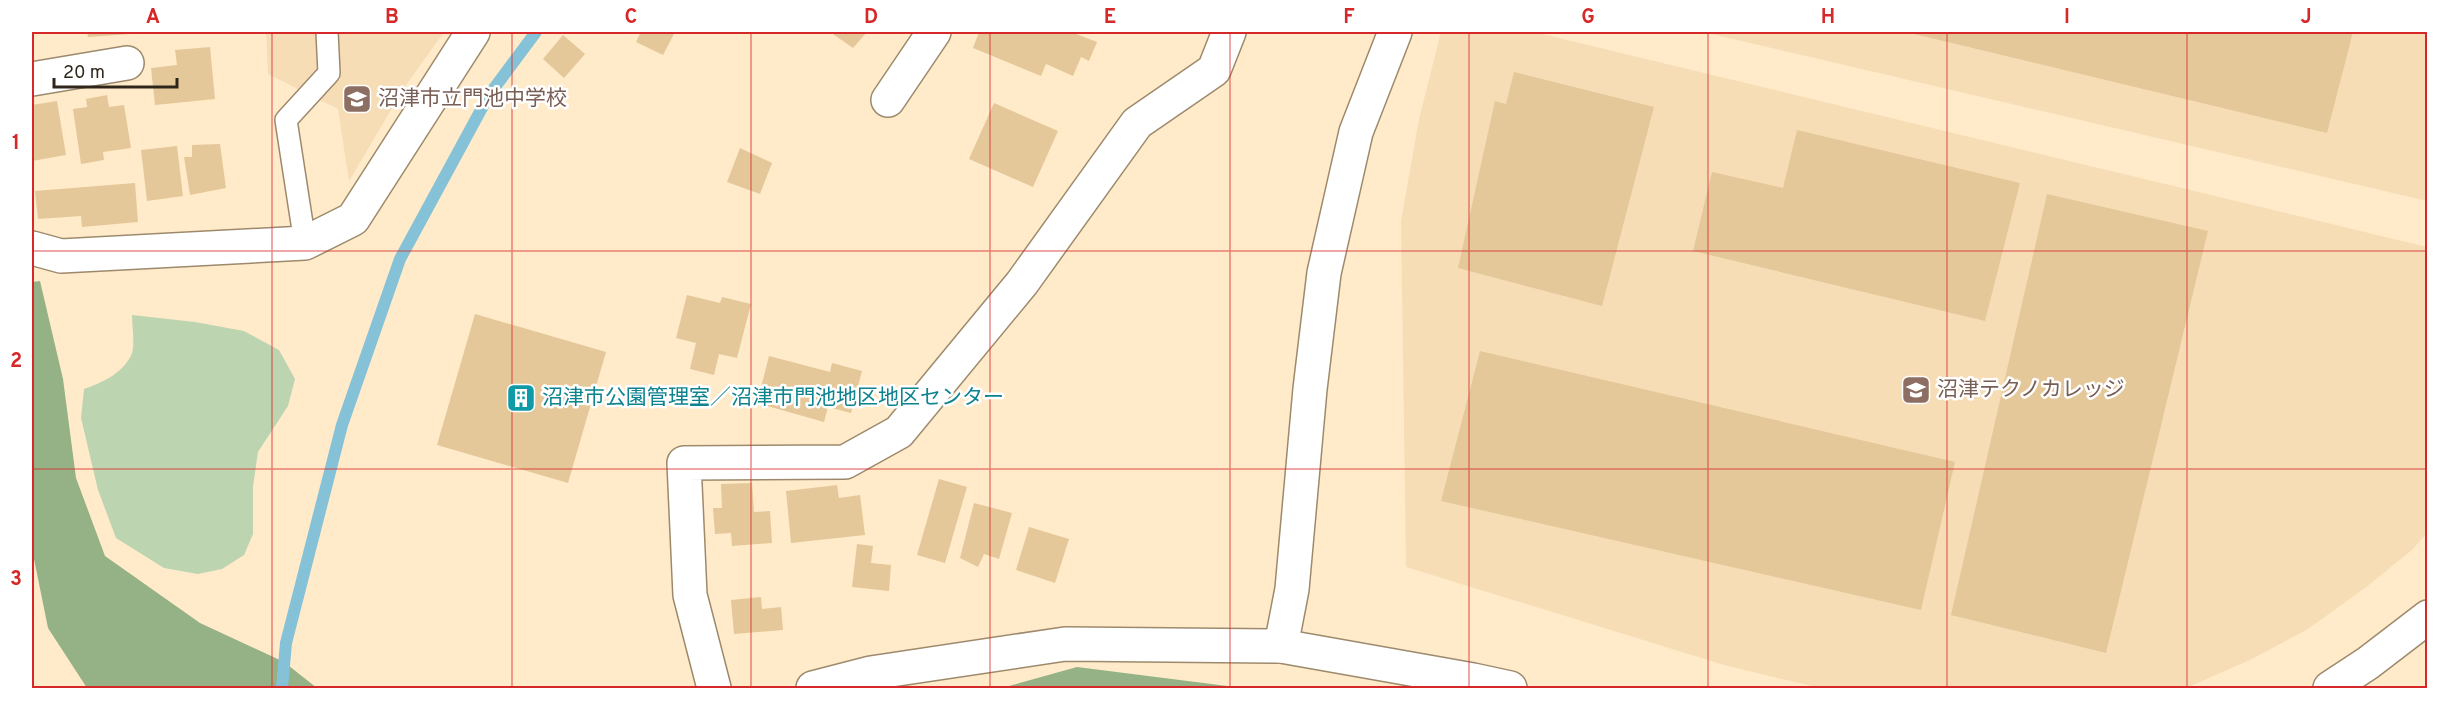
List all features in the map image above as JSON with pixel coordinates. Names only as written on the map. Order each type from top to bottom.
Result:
[{"type":"street","points":[[32,248],[61,256],[305,243],[353,219],[473,32]]},
{"type":"street","points":[[888,99],[933,32]]},
{"type":"street","points":[[714,688],[690,595],[684,463],[845,462],[899,432],[1022,283],[1137,123],[1214,70],[1229,32]]},
{"type":"street","points":[[1281,646],[1292,590],[1310,389],[1324,273],[1356,132],[1395,32]]},
{"type":"street","points":[[32,79],[127,63]]},
{"type":"street","points":[[2330,688],[2368,663],[2427,618]]},
{"type":"street","points":[[813,688],[871,673],[1065,644],[1281,646],[1510,688]]},
{"type":"lane","points":[[305,243],[286,120],[329,73],[327,32]]},
{"type":"shaded area","name":"沼津市立門池中学校","points":[[266,32],[444,32],[404,88],[349,181],[338,109],[268,74]]},
{"type":"shaded area","name":"沼津テクノカレッジ","points":[[1441,32],[1534,32],[2427,247],[2427,533],[2412,550],[2365,588],[2308,629],[2250,660],[2186,688],[1820,688],[1724,665],[1406,567],[1401,221],[1419,119]]},
{"type":"shaded area","points":[[1703,32],[2427,32],[2427,201]]},
{"type":"green space","points":[[40,281],[63,379],[76,478],[105,556],[200,623],[284,662],[317,688],[87,688],[48,628],[32,549],[32,282]]},
{"type":"green space","points":[[132,315],[195,322],[244,331],[279,350],[295,379],[288,406],[258,452],[253,486],[253,534],[244,555],[222,569],[198,574],[164,568],[116,538],[98,490],[81,418],[84,389],[112,376],[129,360],[133,344]]},
{"type":"green space","points":[[1077,667],[1243,688],[1002,688]]},
{"type":"building","points":[[87,32],[145,32],[146,33],[88,37]]},
{"type":"building","points":[[641,32],[675,32],[663,55],[636,42]]},
{"type":"building","points":[[830,32],[867,32],[853,48]]},
{"type":"building","points":[[979,32],[1071,32],[1097,42],[1089,61],[1081,57],[1073,76],[1046,64],[1041,76],[973,48]]},
{"type":"building","points":[[1906,32],[2353,32],[2327,133]]},
{"type":"building","points":[[563,35],[585,54],[564,78],[543,59]]},
{"type":"building","points":[[210,47],[215,99],[155,105],[151,68],[177,65],[175,50]]},
{"type":"building","points":[[1514,72],[1654,107],[1602,306],[1458,268],[1495,101],[1506,104]]},
{"type":"building","points":[[107,95],[109,107],[124,105],[131,148],[103,152],[104,160],[81,164],[73,109],[87,107],[86,99]]},
{"type":"building","points":[[57,101],[66,155],[32,161],[32,105]]},
{"type":"building","points":[[994,103],[1058,131],[1033,187],[969,159]]},
{"type":"building","points":[[1797,130],[2020,183],[1985,321],[1693,251],[1712,172],[1783,188]]},
{"type":"building","points":[[220,144],[226,188],[190,195],[184,157],[192,157],[192,145]]},
{"type":"building","points":[[177,146],[183,196],[147,201],[141,150]]},
{"type":"building","points":[[740,148],[772,163],[760,194],[727,182]]},
{"type":"building","points":[[135,183],[138,222],[82,227],[81,216],[38,219],[35,191]]},
{"type":"building","points":[[2047,194],[2208,231],[2106,653],[1951,615]]},
{"type":"building","points":[[687,295],[720,303],[722,297],[751,304],[737,358],[719,354],[714,375],[690,369],[696,343],[676,338]]},
{"type":"building","name":"沼津市公園管理室／沼津市門池地区地区センター","points":[[475,314],[606,352],[568,483],[437,445]]},
{"type":"building","points":[[1480,351],[1955,462],[1921,610],[1441,501]]},
{"type":"building","points":[[769,356],[830,372],[832,363],[862,371],[851,413],[828,407],[824,422],[757,403]]},
{"type":"building","points":[[939,479],[967,487],[945,563],[917,555]]},
{"type":"building","points":[[752,483],[754,512],[770,511],[772,543],[732,546],[731,533],[715,534],[713,508],[722,508],[721,484]]},
{"type":"building","points":[[837,485],[839,498],[860,495],[865,535],[791,543],[786,491]]},
{"type":"building","points":[[974,503],[1012,513],[999,559],[984,554],[978,567],[960,558]]},
{"type":"building","points":[[1029,527],[1069,539],[1055,583],[1016,570]]},
{"type":"building","points":[[857,544],[873,546],[871,563],[891,565],[889,591],[852,587]]},
{"type":"building","points":[[761,597],[762,609],[781,607],[783,630],[734,634],[731,600]]},
{"type":"waterway","points":[[282,688],[286,643],[342,425],[400,259],[489,95],[536,32]]},
{"type":"place","name":"沼津市立門池中学校","points":[[357,99]]},
{"type":"place","name":"沼津テクノカレッジ","points":[[1916,390]]},
{"type":"place","name":"沼津市公園管理室／沼津市門池地区地区センター","points":[[521,398]]}]
